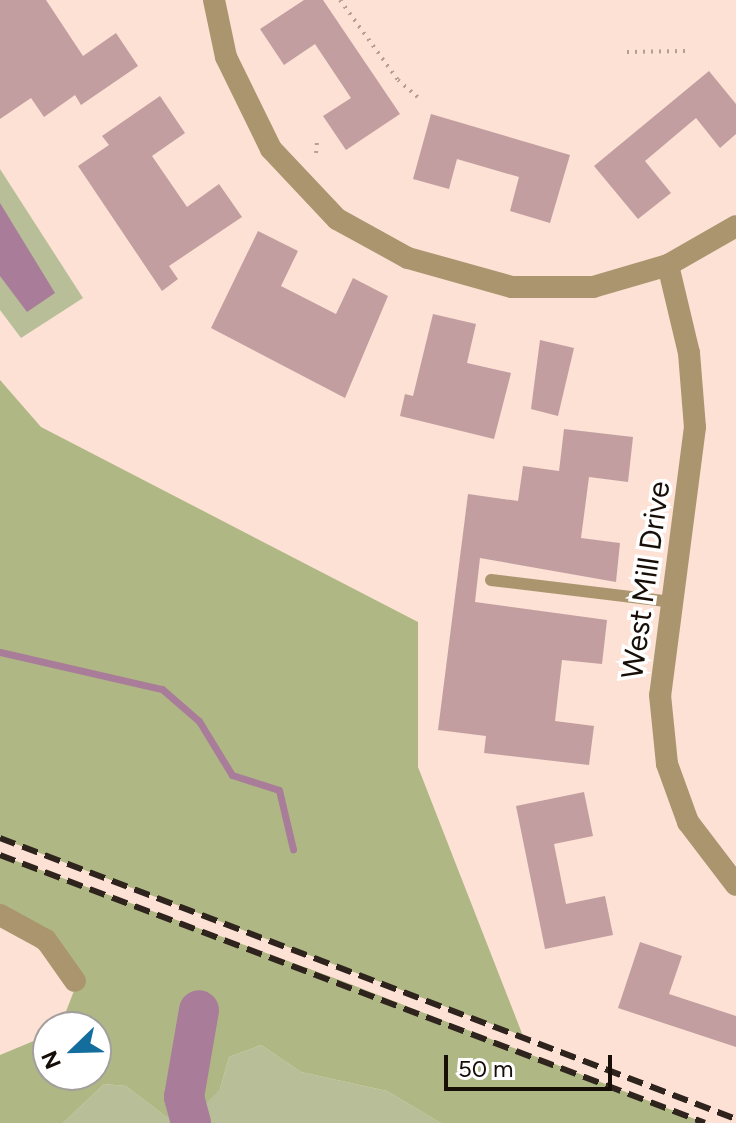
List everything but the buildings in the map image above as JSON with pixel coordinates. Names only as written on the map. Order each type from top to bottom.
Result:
[{"type":"street","points":[[214,0],[226,57],[271,149],[306,192],[370,241],[512,287],[593,287],[668,265],[736,226]]},
{"type":"street","name":"West Mill Drive","points":[[668,265],[689,353],[695,427],[660,695],[667,764],[688,822],[736,885]]},
{"type":"street","points":[[0,915],[46,940],[75,981]]},
{"type":"lane","points":[[491,580],[674,602]]},
{"type":"path","points":[[340,0],[398,80],[421,100]]},
{"type":"path","points":[[627,52],[685,51]]},
{"type":"path","points":[[316,153],[317,142]]},
{"type":"green space","points":[[0,169],[83,298],[21,338],[0,310]]},
{"type":"green space","points":[[0,380],[41,427],[418,622],[418,767],[523,1036],[0,838]]},
{"type":"green space","points":[[0,855],[345,982],[705,1123],[441,1123],[387,1091],[301,1072],[261,1045],[229,1057],[220,1089],[194,1116],[165,1116],[126,1086],[112,1085],[112,1011],[66,1011],[77,983],[0,915]]},
{"type":"green space","points":[[32,1042],[32,1091],[97,1091],[63,1123],[0,1123],[0,1055]]},
{"type":"green space","points":[[261,1045],[301,1072],[387,1091],[441,1123],[63,1123],[97,1091],[112,1091],[112,1085],[126,1086],[165,1116],[220,1089],[229,1057]]},
{"type":"shaded area","points":[[0,203],[55,293],[27,312],[0,276]]},
{"type":"waterway","points":[[0,652],[162,689],[199,721],[232,775],[279,790],[293,849]]},
{"type":"waterway","points":[[191,1123],[184,1097],[199,1010]]},
{"type":"railway","points":[[0,838],[736,1119]]},
{"type":"railway","points":[[0,855],[705,1123]]}]
